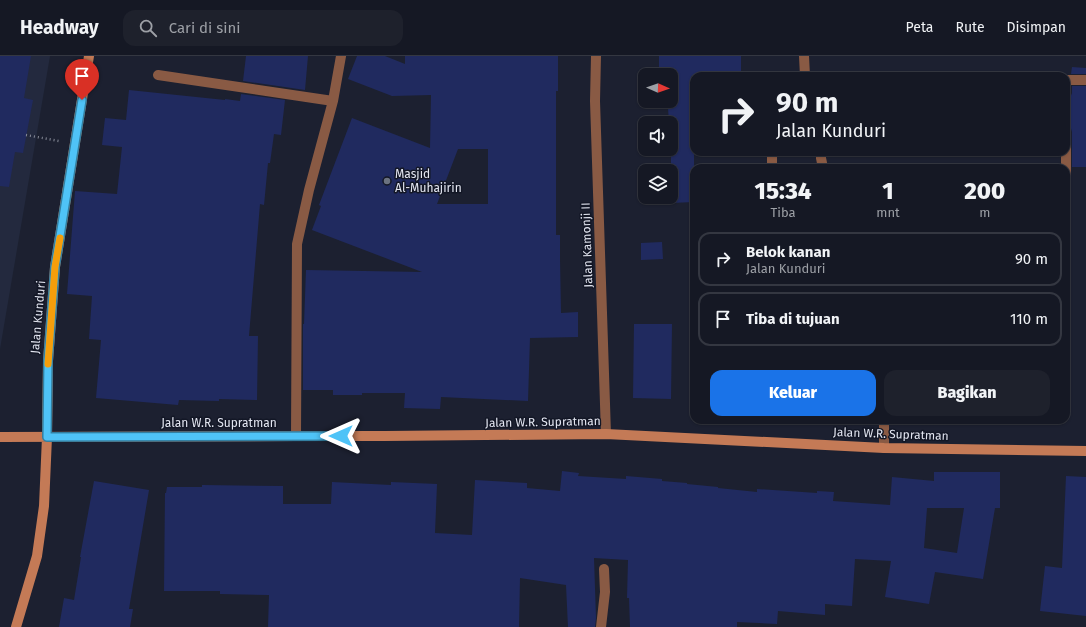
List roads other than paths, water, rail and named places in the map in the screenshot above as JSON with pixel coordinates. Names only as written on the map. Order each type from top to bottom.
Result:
[{"type":"street","name":"Jalan Kunduri","points":[[16,627],[37,556],[44,506],[48,361],[55,267],[89,56]]},
{"type":"street","points":[[296,436],[297,244],[309,190],[333,102],[341,56]]},
{"type":"street","name":"Jalan Kamonji II","points":[[596,56],[595,101],[606,434]]},
{"type":"street","points":[[804,56],[805,72]]},
{"type":"street","points":[[158,75],[333,102]]},
{"type":"street","points":[[1070,80],[1086,80]]},
{"type":"street","points":[[884,424],[884,448]]},
{"type":"street","name":"Jalan W.R. Supratman","points":[[0,438],[606,434],[884,448],[1086,451]]},
{"type":"street","points":[[601,627],[604,569]]},
{"type":"place","name":"Masjid Al-Muhajirin","points":[[387,181]]}]
